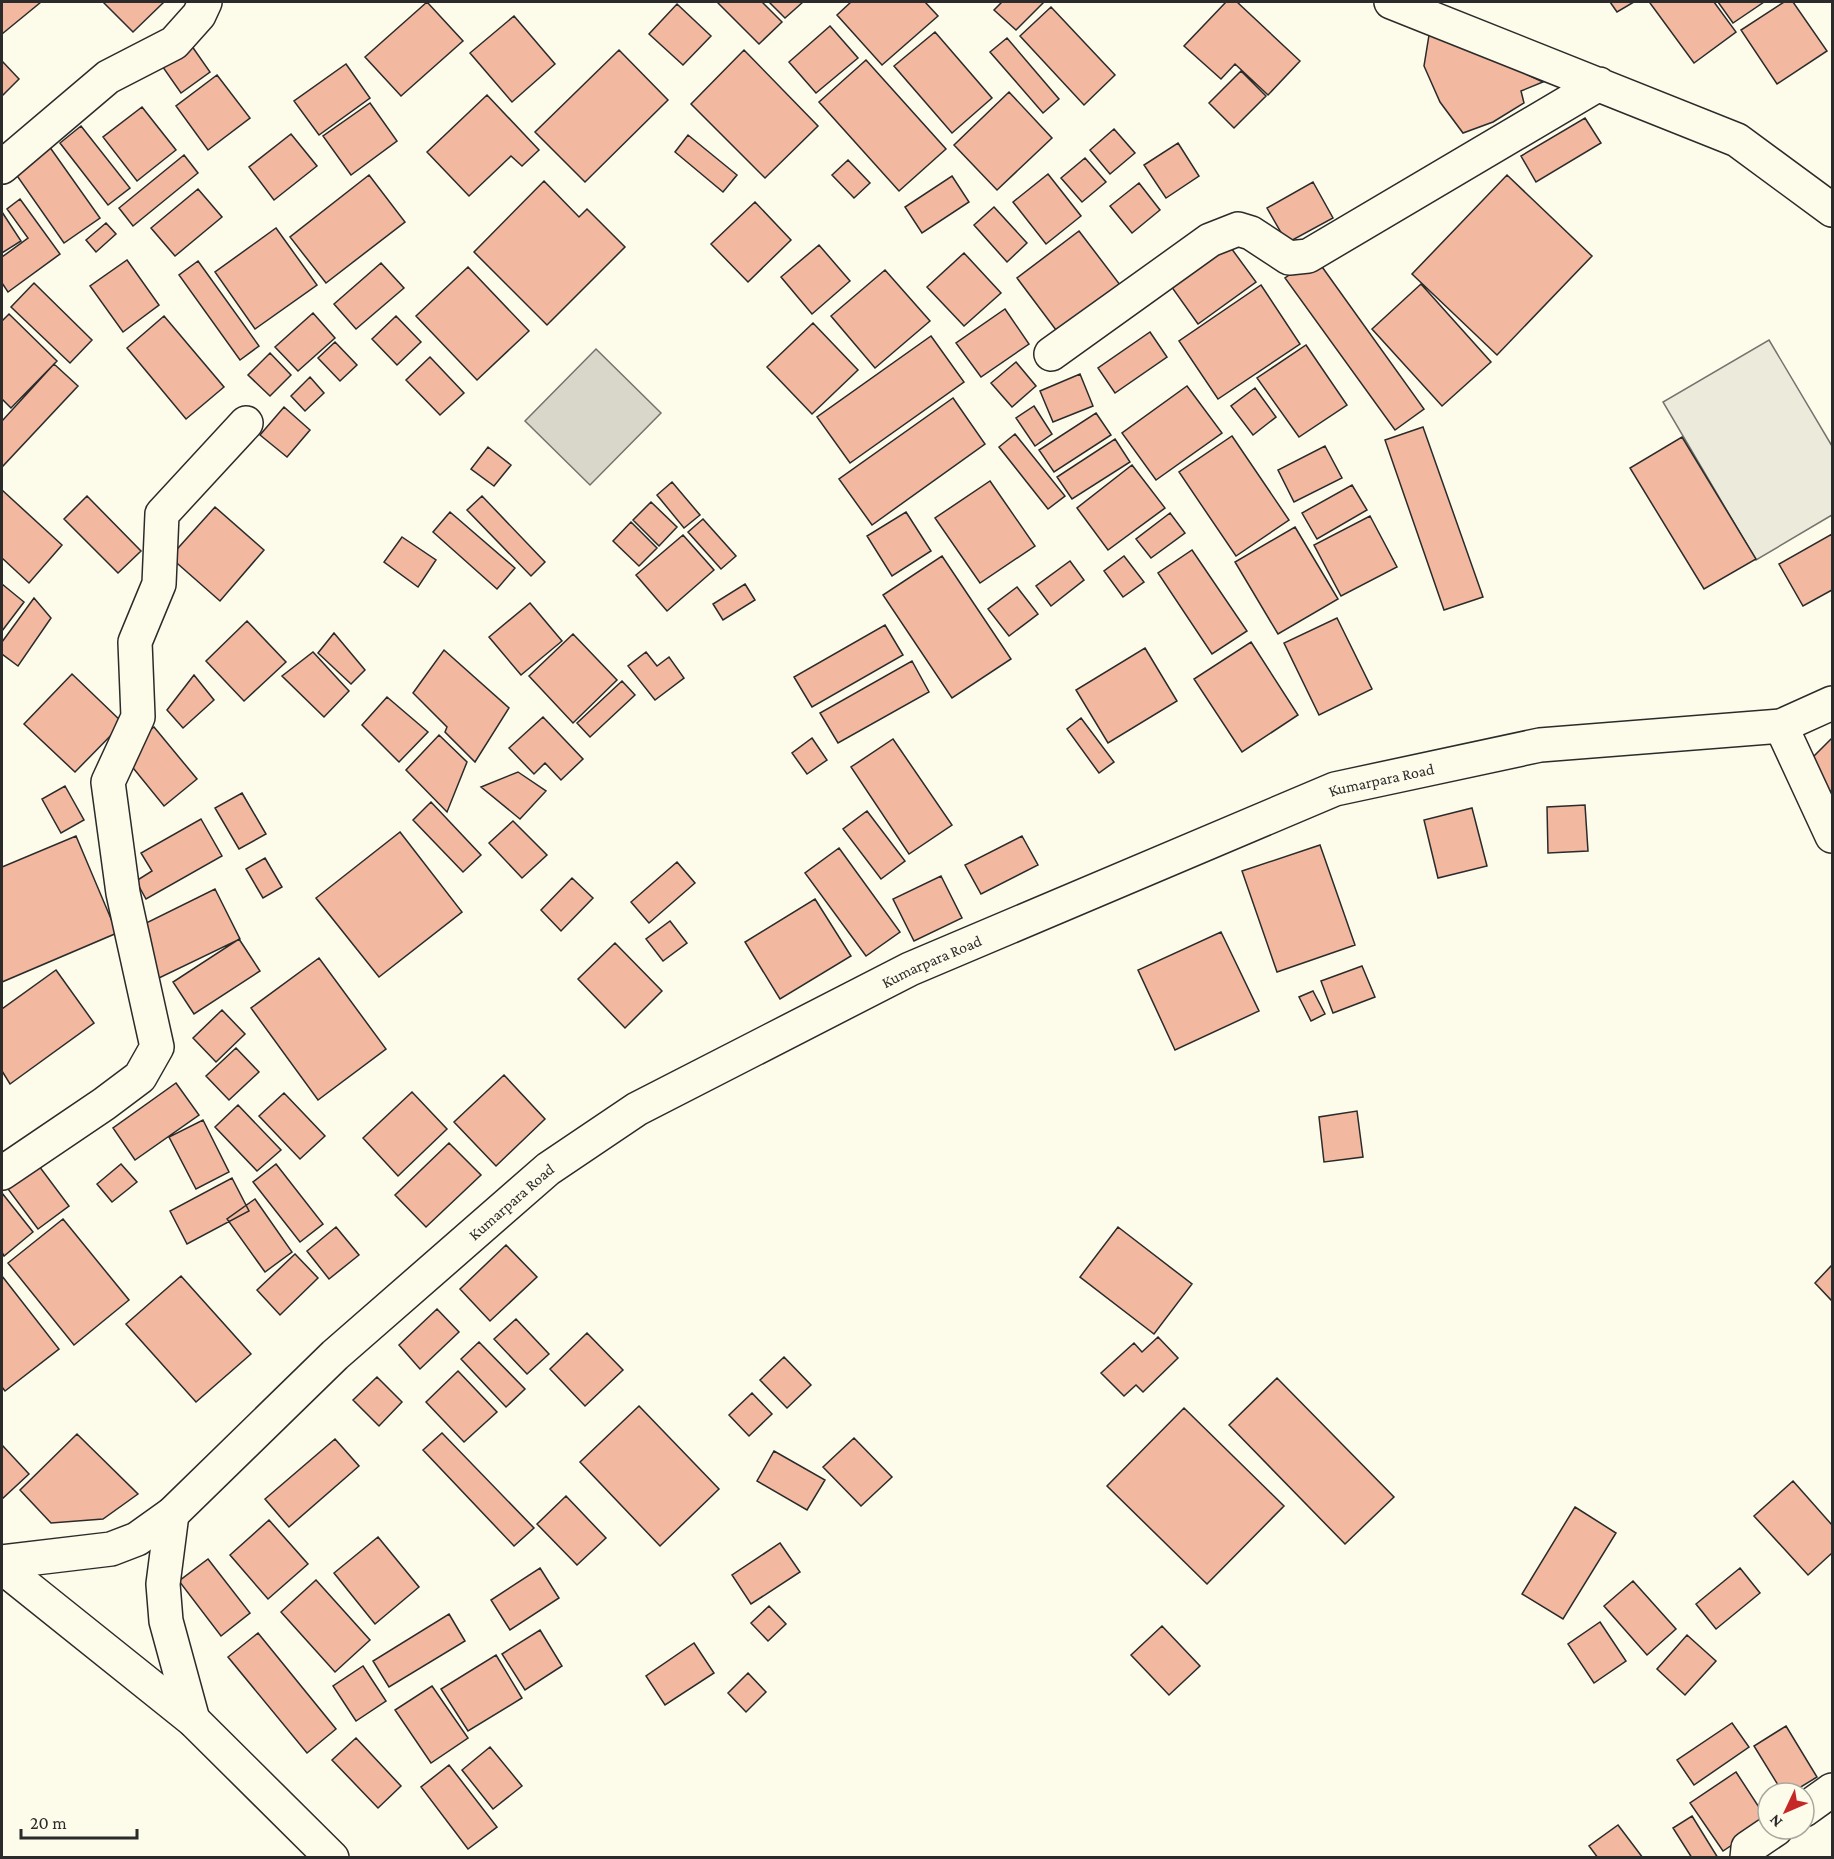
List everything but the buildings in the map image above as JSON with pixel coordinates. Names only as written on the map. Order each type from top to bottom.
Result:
[{"type":"main road","points":[[2,167],[108,77],[174,43],[199,15],[205,2]]},
{"type":"main road","points":[[1391,2],[1449,12],[1599,84],[1737,140],[1833,210]]},
{"type":"main road","points":[[1051,354],[1210,240],[1238,229],[1251,233],[1289,258],[1308,255],[1599,84]]},
{"type":"main road","points":[[2,1173],[140,1077],[157,1047],[123,893],[108,782],[138,717],[135,642],[159,584],[162,514],[246,423]]},
{"type":"main road","name":"Kumarpara Road","points":[[2,1562],[111,1549],[137,1539],[171,1514],[335,1355],[548,1169],[637,1109],[910,969],[1335,789],[1540,745],[1781,726],[1833,703]]},
{"type":"main road","points":[[1781,726],[1833,836]]},
{"type":"main road","points":[[171,1514],[163,1584],[166,1621],[193,1720]]},
{"type":"main road","points":[[2,1567],[193,1720],[332,1857]]},
{"type":"main road","points":[[1816,1802],[1833,1790]]},
{"type":"main road","points":[[1747,1857],[1748,1848],[1758,1841]]},
{"type":"shaded area","points":[[1769,340],[1832,446],[1832,515],[1756,560],[1663,402]]},
{"type":"shaded area","points":[[596,349],[661,413],[590,485],[525,421]]}]
